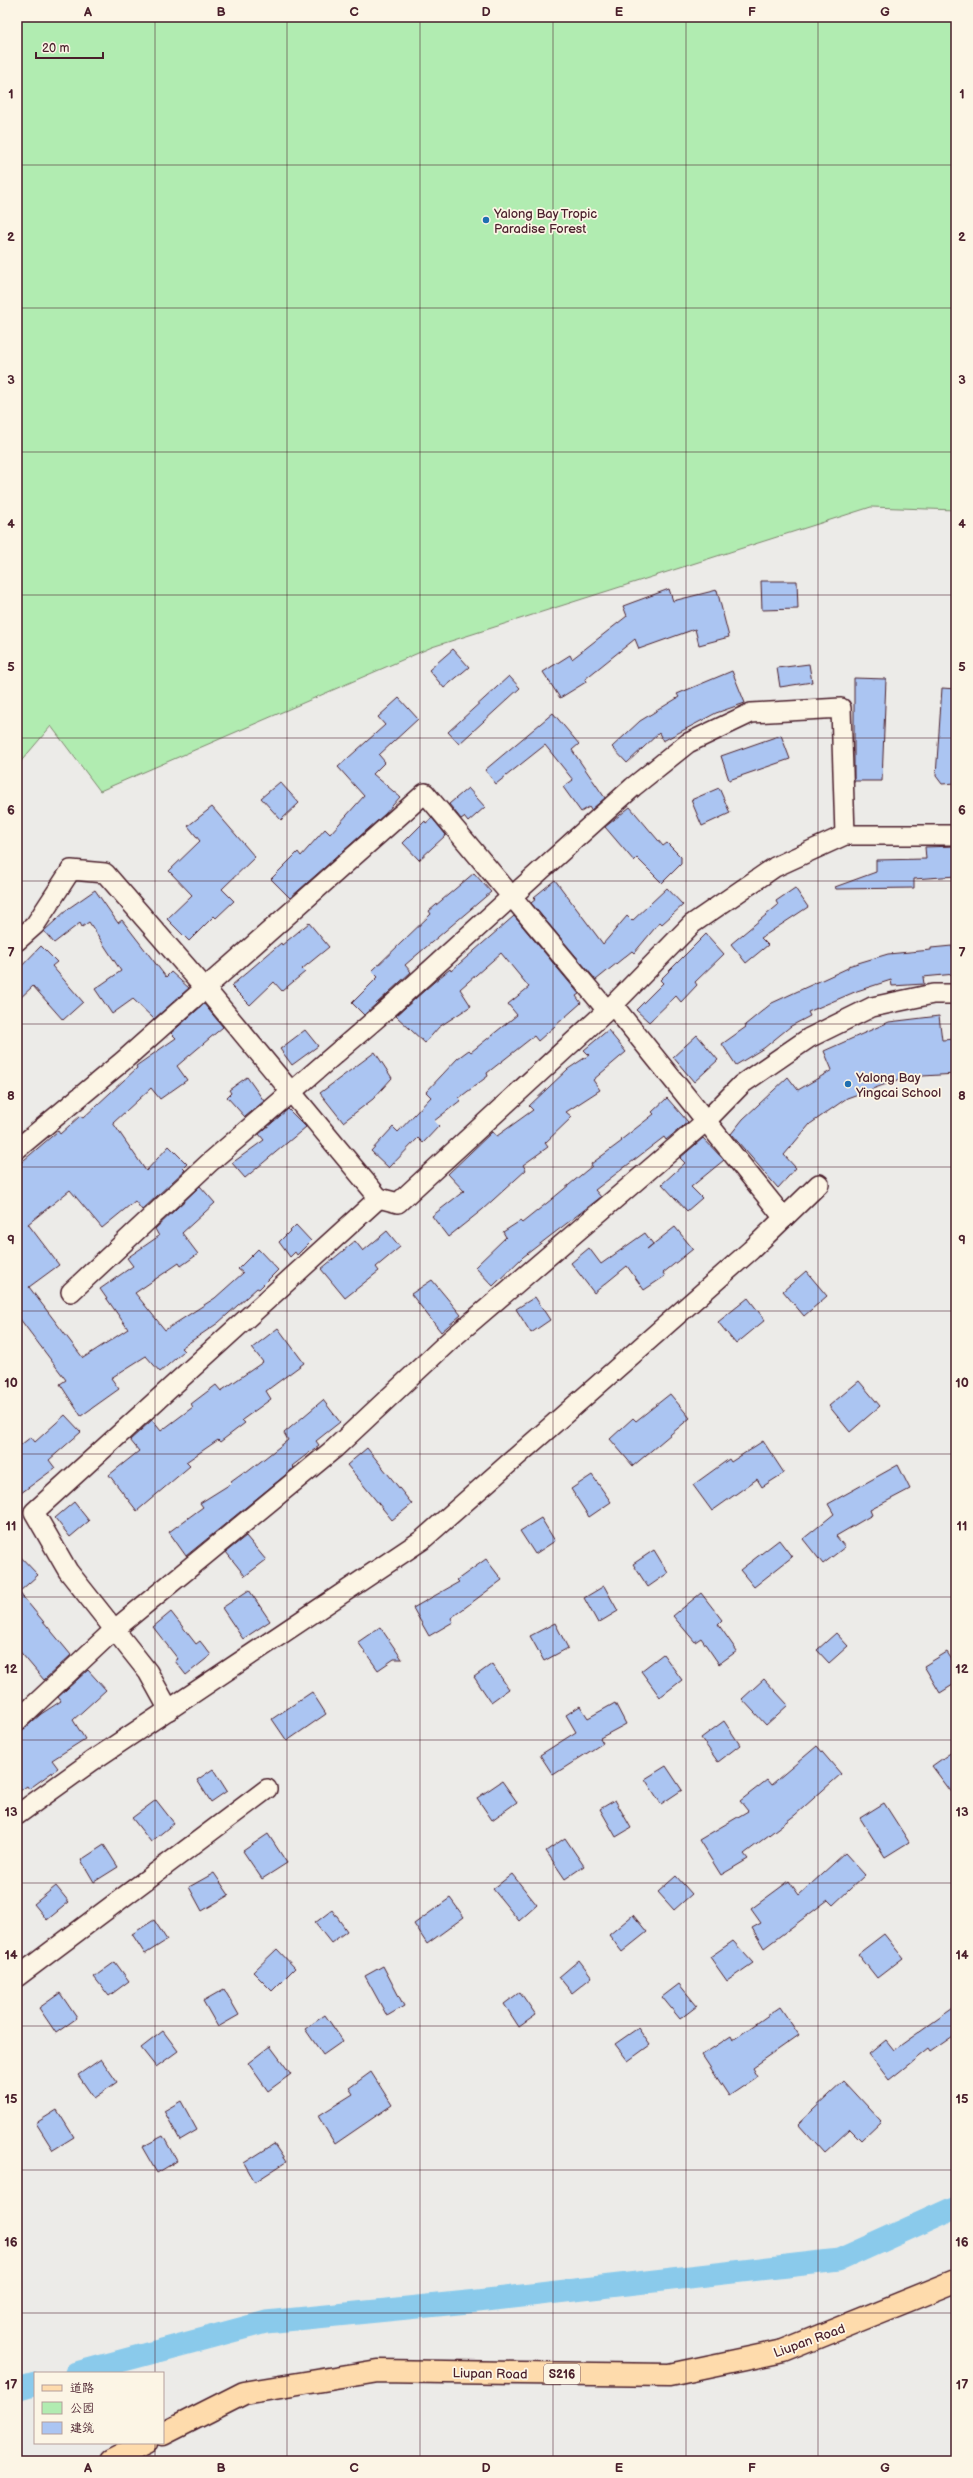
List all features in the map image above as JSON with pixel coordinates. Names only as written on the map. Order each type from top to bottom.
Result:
[{"type":"main road","name":"Liupan Road","points":[[164,2433],[244,2393],[378,2371],[669,2375],[783,2351],[956,2280]]},
{"type":"main road","points":[[111,2461],[144,2444]]},
{"type":"street","points":[[71,1292],[209,1163],[384,1012],[511,896],[634,787],[688,743],[751,713],[841,708],[845,835]]},
{"type":"street","points":[[17,1149],[123,1061],[425,793],[511,896],[609,1007],[706,1121],[784,1218]]},
{"type":"street","points":[[17,941],[35,925],[71,870],[104,873],[205,988],[379,1198],[398,1203],[609,1007],[692,924],[775,867],[845,835],[956,834]]},
{"type":"street","points":[[17,1721],[114,1630],[335,1448],[448,1342],[706,1121],[742,1084],[816,1035],[872,1007],[934,994],[956,994]]},
{"type":"street","points":[[17,1815],[169,1710],[422,1540],[784,1218],[819,1184]]},
{"type":"street","points":[[169,1710],[148,1672],[68,1571],[34,1512],[379,1198]]},
{"type":"street","points":[[17,1977],[268,1789]]},
{"type":"green space","name":"Yalong Bay Tropic Paradise Forest","points":[[17,17],[956,17],[956,510],[871,507],[432,647],[100,791],[51,726],[17,766]]},
{"type":"building","points":[[761,581],[797,581],[798,609],[762,610]]},
{"type":"building","points":[[669,589],[673,601],[717,590],[729,637],[699,645],[695,629],[639,649],[635,639],[585,679],[586,682],[560,698],[543,672],[570,655],[572,659],[627,616],[623,606]]},
{"type":"building","points":[[453,649],[469,667],[444,688],[429,670]]},
{"type":"building","points":[[809,664],[812,682],[780,687],[777,668]]},
{"type":"building","points":[[732,671],[745,703],[716,713],[663,741],[659,733],[627,763],[612,747],[640,721],[679,697],[677,694]]},
{"type":"building","points":[[509,676],[520,688],[459,744],[448,732]]},
{"type":"building","points":[[854,678],[886,679],[882,781],[854,781]]},
{"type":"building","points":[[942,688],[956,689],[956,783],[942,784],[936,776]]},
{"type":"building","points":[[399,698],[418,719],[379,755],[385,762],[373,774],[400,797],[385,814],[290,898],[271,879],[298,852],[301,856],[325,829],[330,834],[364,796],[338,767],[385,725],[378,717]]},
{"type":"building","points":[[553,713],[579,744],[572,750],[605,798],[591,810],[589,807],[581,812],[563,787],[573,780],[545,745],[496,784],[485,770]]},
{"type":"building","points":[[781,735],[790,759],[729,780],[721,756]]},
{"type":"building","points":[[280,782],[299,803],[281,820],[261,798]]},
{"type":"building","points":[[468,788],[485,807],[468,822],[464,817],[461,819],[449,804]]},
{"type":"building","points":[[719,788],[730,813],[702,826],[691,800]]},
{"type":"building","points":[[212,807],[255,857],[222,889],[234,901],[216,918],[214,916],[189,941],[167,919],[192,895],[169,871],[200,841],[188,826]]},
{"type":"building","points":[[630,807],[663,846],[667,843],[681,857],[681,864],[662,883],[637,858],[634,861],[605,827]]},
{"type":"building","points":[[432,818],[446,835],[419,860],[403,843],[425,821],[426,823]]},
{"type":"building","points":[[956,846],[956,876],[914,879],[914,888],[836,889],[835,887],[876,872],[876,860],[926,859],[925,847]]},
{"type":"building","points":[[474,873],[491,892],[405,965],[411,972],[364,1015],[352,1003],[378,977],[372,971],[431,914],[429,911]]},
{"type":"building","points":[[555,880],[603,944],[627,916],[632,921],[667,888],[683,905],[662,924],[660,922],[634,953],[632,951],[596,980],[531,903],[536,899],[534,897]]},
{"type":"building","points":[[795,888],[808,907],[761,938],[768,945],[746,963],[731,944],[778,905],[776,901]]},
{"type":"building","points":[[95,890],[118,923],[122,920],[166,977],[171,972],[189,988],[154,1019],[133,999],[112,1014],[95,989],[121,971],[89,922],[82,927],[80,923],[54,943],[44,931],[69,908]]},
{"type":"building","points":[[514,916],[579,994],[576,996],[581,1003],[538,1041],[534,1036],[487,1073],[488,1076],[459,1098],[461,1100],[434,1121],[439,1126],[423,1143],[418,1138],[389,1168],[371,1151],[393,1127],[398,1132],[431,1097],[426,1092],[458,1058],[469,1050],[471,1052],[517,1015],[508,1004],[529,987],[501,953],[460,989],[471,1006],[439,1027],[425,1043],[396,1016],[434,982],[450,969],[451,971]]},
{"type":"building","points":[[309,923],[329,947],[302,969],[305,972],[282,991],[274,982],[250,1005],[231,986],[281,943],[282,945]]},
{"type":"building","points":[[706,934],[724,954],[695,982],[697,985],[681,1002],[676,996],[649,1022],[636,1010],[663,983],[660,980]]},
{"type":"building","points":[[41,946],[57,962],[52,966],[83,1002],[63,1020],[33,986],[17,1001],[17,971]]},
{"type":"building","points":[[952,946],[955,974],[923,977],[924,984],[892,986],[891,980],[857,991],[808,1012],[810,1016],[791,1026],[764,1048],[736,1065],[722,1044],[746,1027],[745,1025],[772,1003],[848,968],[848,966],[888,954],[931,950],[931,948]]},
{"type":"building","points":[[204,1004],[223,1027],[177,1066],[187,1080],[160,1099],[151,1088],[113,1123],[146,1171],[169,1146],[187,1164],[183,1168],[185,1170],[142,1210],[135,1201],[102,1228],[70,1190],[28,1224],[59,1265],[29,1287],[83,1358],[128,1329],[100,1289],[133,1266],[127,1258],[159,1236],[155,1229],[200,1186],[215,1203],[182,1233],[198,1254],[181,1266],[179,1263],[135,1293],[165,1330],[215,1298],[243,1273],[238,1269],[258,1249],[278,1270],[259,1289],[257,1288],[218,1323],[181,1348],[184,1351],[160,1372],[146,1356],[111,1378],[119,1389],[81,1416],[60,1384],[66,1380],[17,1315],[17,1166],[58,1131],[60,1134],[80,1116],[83,1118],[137,1068],[136,1066],[176,1038],[171,1033]]},
{"type":"building","name":"Yalong Bay Yingcai School","points":[[939,1016],[942,1040],[956,1039],[956,1074],[906,1077],[847,1098],[810,1124],[784,1155],[796,1168],[778,1188],[731,1134],[743,1119],[788,1077],[798,1090],[832,1070],[824,1051],[889,1022]]},
{"type":"building","points":[[305,1030],[318,1046],[292,1065],[280,1049]]},
{"type":"building","points":[[608,1030],[626,1052],[593,1080],[600,1090],[566,1112],[572,1117],[545,1143],[548,1147],[523,1165],[526,1170],[482,1210],[448,1237],[432,1216],[464,1191],[448,1174],[492,1132],[497,1136],[533,1110],[529,1106],[568,1069],[589,1055],[584,1050]]},
{"type":"building","points":[[697,1035],[718,1060],[694,1082],[673,1057]]},
{"type":"building","points":[[375,1052],[392,1078],[373,1099],[343,1122],[320,1093]]},
{"type":"building","points":[[247,1077],[264,1101],[245,1117],[227,1097],[231,1093],[229,1090]]},
{"type":"building","points":[[667,1098],[688,1122],[666,1140],[664,1137],[595,1190],[601,1197],[523,1257],[493,1286],[475,1267],[506,1237],[503,1232],[520,1221],[522,1223],[552,1199],[592,1166],[591,1164],[622,1141],[621,1140],[654,1114],[652,1112]]},
{"type":"building","points":[[288,1109],[306,1127],[245,1178],[232,1163],[264,1140],[259,1134]]},
{"type":"building","points":[[703,1138],[724,1160],[691,1187],[702,1198],[687,1211],[662,1184],[685,1163],[680,1158]]},
{"type":"building","points":[[296,1225],[311,1241],[297,1255],[295,1252],[290,1257],[279,1242]]},
{"type":"building","points":[[675,1227],[693,1249],[663,1273],[665,1276],[644,1290],[627,1266],[594,1293],[571,1263],[589,1248],[601,1264],[645,1233],[653,1244],[647,1249]]},
{"type":"building","points":[[387,1231],[400,1247],[376,1267],[379,1271],[345,1298],[321,1269],[355,1241],[363,1251]]},
{"type":"building","points":[[806,1271],[827,1296],[804,1316],[783,1291]]},
{"type":"building","points":[[432,1280],[461,1315],[441,1332],[411,1294]]},
{"type":"building","points":[[535,1297],[550,1320],[531,1333],[516,1309]]},
{"type":"building","points":[[748,1298],[765,1320],[736,1344],[718,1322]]},
{"type":"building","points":[[278,1328],[304,1363],[266,1391],[271,1399],[242,1420],[245,1423],[220,1442],[218,1440],[186,1462],[190,1466],[137,1511],[109,1475],[139,1451],[130,1440],[152,1420],[161,1431],[193,1407],[191,1404],[216,1385],[221,1391],[263,1362],[252,1348]]},
{"type":"building","points":[[859,1381],[880,1406],[850,1432],[829,1406]]},
{"type":"building","points":[[670,1394],[690,1418],[633,1466],[610,1439],[633,1418],[636,1421]]},
{"type":"building","points":[[323,1400],[340,1422],[316,1441],[319,1445],[292,1466],[294,1468],[186,1556],[169,1532],[203,1507],[200,1503],[232,1483],[231,1481],[245,1471],[246,1473],[288,1440],[284,1433]]},
{"type":"building","points":[[65,1415],[81,1432],[49,1460],[55,1468],[17,1496],[17,1448],[31,1437],[35,1442]]},
{"type":"building","points":[[763,1441],[784,1473],[762,1487],[757,1479],[712,1511],[693,1485],[729,1459],[731,1462]]},
{"type":"building","points":[[367,1448],[412,1504],[392,1520],[347,1465]]},
{"type":"building","points":[[898,1465],[910,1489],[870,1510],[872,1515],[836,1536],[845,1547],[823,1564],[803,1539],[834,1514],[828,1504]]},
{"type":"building","points":[[592,1475],[611,1502],[589,1517],[571,1489]]},
{"type":"building","points":[[74,1502],[89,1521],[70,1537],[55,1518]]},
{"type":"building","points":[[541,1518],[555,1541],[535,1554],[520,1531]]},
{"type":"building","points":[[246,1536],[266,1560],[245,1576],[226,1552]]},
{"type":"building","points":[[779,1540],[792,1557],[754,1587],[740,1570]]},
{"type":"building","points":[[654,1550],[668,1573],[648,1587],[633,1564]]},
{"type":"building","points":[[17,1553],[38,1575],[19,1592],[71,1655],[44,1680],[17,1648]]},
{"type":"building","points":[[486,1559],[502,1580],[451,1618],[453,1622],[429,1636],[413,1608],[459,1582],[457,1580]]},
{"type":"building","points":[[604,1586],[618,1611],[598,1623],[584,1598]]},
{"type":"building","points":[[249,1590],[270,1621],[243,1639],[222,1608]]},
{"type":"building","points":[[701,1593],[722,1620],[718,1624],[737,1651],[719,1664],[701,1638],[695,1642],[673,1616]]},
{"type":"building","points":[[171,1612],[196,1644],[200,1641],[211,1655],[186,1675],[175,1661],[178,1659],[153,1627]]},
{"type":"building","points":[[555,1623],[568,1648],[544,1661],[530,1636]]},
{"type":"building","points":[[380,1627],[402,1659],[394,1659],[378,1670],[358,1642]]},
{"type":"building","points":[[836,1633],[848,1646],[829,1663],[817,1650]]},
{"type":"building","points":[[947,1652],[956,1666],[956,1683],[940,1693],[924,1666]]},
{"type":"building","points":[[663,1654],[682,1680],[660,1697],[641,1671]]},
{"type":"building","points":[[492,1664],[509,1689],[491,1702],[474,1677]]},
{"type":"building","points":[[88,1670],[106,1690],[73,1720],[85,1739],[52,1760],[58,1768],[29,1789],[27,1786],[17,1793],[17,1732],[24,1729],[41,1714],[61,1701],[58,1697]]},
{"type":"building","points":[[764,1679],[788,1705],[766,1725],[742,1699]]},
{"type":"building","points":[[312,1692],[326,1714],[287,1741],[272,1719]]},
{"type":"building","points":[[615,1703],[626,1724],[600,1738],[603,1743],[553,1775],[540,1755],[576,1732],[566,1715],[580,1706],[588,1718]]},
{"type":"building","points":[[724,1721],[740,1745],[718,1762],[701,1738]]},
{"type":"building","points":[[817,1746],[841,1774],[795,1815],[744,1854],[748,1859],[721,1875],[699,1840],[748,1811],[740,1801],[767,1780],[771,1785]]},
{"type":"building","points":[[956,1749],[956,1798],[932,1766]]},
{"type":"building","points":[[666,1766],[682,1790],[661,1804],[645,1779]]},
{"type":"building","points":[[213,1769],[227,1791],[211,1802],[197,1780]]},
{"type":"building","points":[[502,1781],[517,1802],[492,1820],[477,1798]]},
{"type":"building","points":[[156,1800],[174,1823],[151,1842],[132,1818]]},
{"type":"building","points":[[615,1800],[631,1828],[616,1837],[600,1809]]},
{"type":"building","points":[[884,1803],[909,1842],[885,1857],[860,1818]]},
{"type":"building","points":[[268,1834],[287,1863],[262,1879],[243,1851]]},
{"type":"building","points":[[565,1838],[584,1866],[565,1879],[546,1851]]},
{"type":"building","points":[[104,1845],[118,1867],[94,1882],[81,1860]]},
{"type":"building","points":[[845,1853],[865,1875],[833,1905],[828,1900],[764,1948],[752,1928],[761,1923],[751,1909],[789,1881],[799,1895]]},
{"type":"building","points":[[214,1873],[229,1895],[202,1911],[189,1887]]},
{"type":"building","points":[[512,1874],[537,1905],[519,1921],[493,1889]]},
{"type":"building","points":[[676,1876],[692,1894],[674,1910],[658,1892]]},
{"type":"building","points":[[56,1886],[69,1902],[47,1920],[34,1904]]},
{"type":"building","points":[[450,1898],[464,1917],[427,1944],[414,1924]]},
{"type":"building","points":[[332,1910],[347,1931],[331,1943],[315,1923]]},
{"type":"building","points":[[633,1915],[647,1932],[622,1952],[609,1935]]},
{"type":"building","points":[[154,1920],[167,1940],[145,1954],[132,1934]]},
{"type":"building","points":[[884,1934],[903,1958],[877,1978],[858,1954]]},
{"type":"building","points":[[733,1941],[753,1963],[727,1981],[710,1957]]},
{"type":"building","points":[[277,1949],[295,1968],[272,1991],[253,1972]]},
{"type":"building","points":[[579,1960],[592,1977],[572,1993],[559,1977]]},
{"type":"building","points":[[115,1962],[129,1981],[109,1996],[94,1977]]},
{"type":"building","points":[[383,1966],[404,2006],[387,2016],[365,1976]]},
{"type":"building","points":[[679,1984],[697,2006],[680,2019],[662,1997]]},
{"type":"building","points":[[224,1989],[239,2015],[218,2027],[203,2001]]},
{"type":"building","points":[[520,1992],[536,2015],[519,2027],[504,2004]]},
{"type":"building","points":[[60,1993],[77,2018],[56,2033],[39,2008]]},
{"type":"building","points":[[956,2006],[956,2034],[930,2052],[928,2049],[889,2080],[869,2054],[886,2040],[894,2050]]},
{"type":"building","points":[[780,2007],[799,2035],[752,2068],[757,2077],[729,2096],[702,2055],[731,2036],[733,2040]]},
{"type":"building","points":[[325,2015],[343,2041],[323,2055],[305,2029]]},
{"type":"building","points":[[638,2028],[650,2045],[628,2061],[615,2044]]},
{"type":"building","points":[[163,2031],[178,2051],[156,2067],[141,2048]]},
{"type":"building","points":[[270,2046],[291,2074],[268,2091],[248,2063]]},
{"type":"building","points":[[101,2059],[117,2082],[94,2098],[78,2075]]},
{"type":"building","points":[[371,2072],[392,2105],[335,2144],[318,2116],[353,2094],[349,2088]]},
{"type":"building","points":[[844,2081],[881,2121],[861,2140],[850,2129],[824,2153],[798,2124]]},
{"type":"building","points":[[181,2101],[197,2130],[180,2140],[164,2111]]},
{"type":"building","points":[[57,2110],[74,2137],[53,2150],[36,2123]]},
{"type":"building","points":[[163,2136],[177,2161],[157,2173],[142,2147]]},
{"type":"building","points":[[274,2144],[286,2162],[255,2182],[244,2163]]},
{"type":"waterway","points":[[80,2372],[266,2322],[478,2301],[839,2260],[956,2207]]},
{"type":"waterway","points":[[17,2389],[34,2384]]},
{"type":"place","name":"Yalong Bay Tropic Paradise Forest","points":[[486,220]]},
{"type":"place","name":"Yalong Bay Yingcai School","points":[[848,1084]]}]
